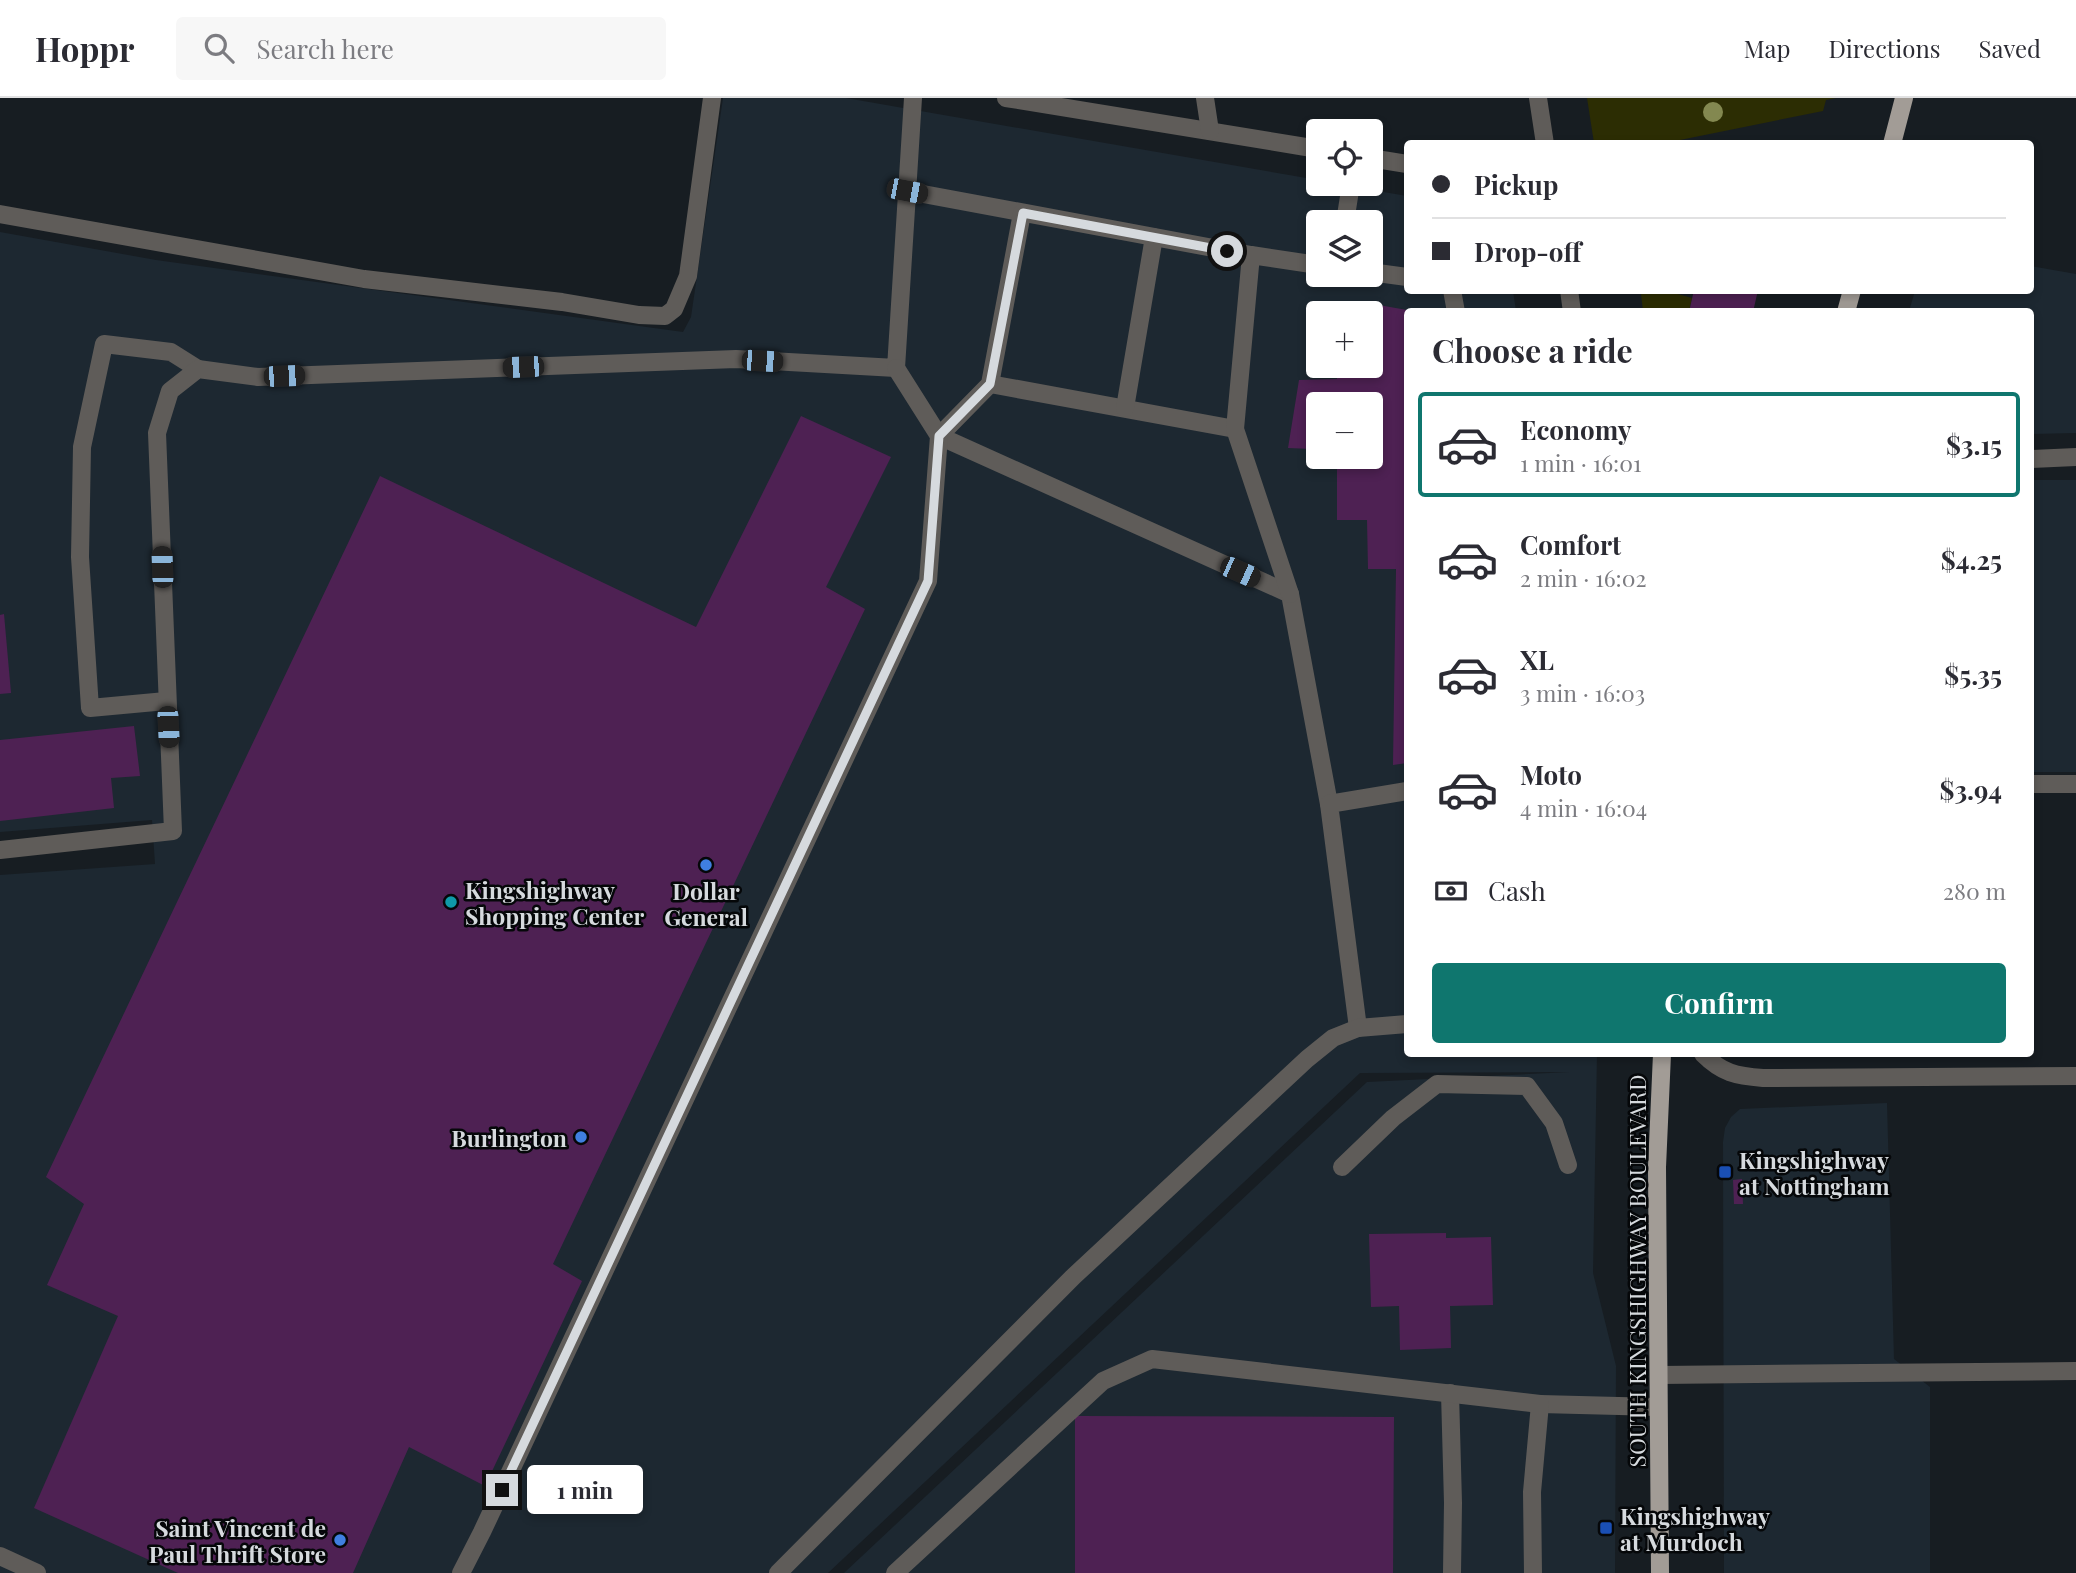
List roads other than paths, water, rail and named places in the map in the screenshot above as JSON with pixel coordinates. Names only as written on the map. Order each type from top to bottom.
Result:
[{"type":"main road","points":[[1893,140],[1904,98]]},
{"type":"main road","name":"SOUTH KINGSHIGHWAY BOULEVARD","points":[[1660,1573],[1657,1167],[1662,1057]]},
{"type":"street","points":[[0,214],[364,279],[562,302],[639,316],[666,316],[674,309],[688,275],[712,98]]},
{"type":"street","points":[[913,98],[896,368],[939,436],[1290,594]]},
{"type":"street","points":[[1006,98],[1306,147]]},
{"type":"street","points":[[1205,98],[1210,131]]},
{"type":"street","points":[[1538,98],[1544,140]]},
{"type":"street","points":[[1383,160],[1404,164]]},
{"type":"street","points":[[907,191],[1251,255],[1306,262]]},
{"type":"street","points":[[461,1573],[928,581],[939,436],[990,384],[1023,213]]},
{"type":"street","points":[[1125,408],[1154,237]]},
{"type":"street","points":[[1251,255],[1236,429],[1290,594],[1329,804],[1358,1028]]},
{"type":"street","points":[[1383,274],[1404,277]]},
{"type":"street","points":[[166,701],[90,708],[80,557],[82,447],[104,344],[171,352],[198,369],[258,377],[736,359],[896,368]]},
{"type":"street","points":[[0,850],[173,831],[157,433],[170,391],[198,369]]},
{"type":"street","points":[[990,384],[1236,429]]},
{"type":"street","points":[[2034,459],[2076,457]]},
{"type":"street","points":[[2034,784],[2076,784]]},
{"type":"street","points":[[1329,804],[1404,792]]},
{"type":"street","points":[[778,1573],[1084,1267],[1307,1059],[1333,1038],[1358,1028],[1404,1024]]},
{"type":"street","points":[[1706,1057],[1729,1073],[1754,1077],[2076,1076]]},
{"type":"street","points":[[1342,1167],[1393,1118],[1437,1084],[1527,1086],[1554,1123],[1568,1165]]},
{"type":"street","points":[[895,1573],[1103,1381],[1152,1359],[1540,1404],[1658,1407]]},
{"type":"street","points":[[1658,1375],[2076,1371]]},
{"type":"street","points":[[1450,1393],[1452,1573]]},
{"type":"street","points":[[1533,1573],[1532,1492],[1540,1404]]},
{"type":"street","points":[[1,1560],[37,1573]]},
{"type":"place","name":"Dollar General","points":[[706,865]]},
{"type":"place","name":"Kingshighway Shopping Center","points":[[451,902]]},
{"type":"place","name":"Burlington","points":[[581,1137]]},
{"type":"place","name":"Kingshighway at Nottingham","points":[[1725,1172]]},
{"type":"place","name":"Kingshighway at Murdoch","points":[[1606,1528]]},
{"type":"place","name":"Saint Vincent de Paul Thrift Store","points":[[340,1540]]}]
